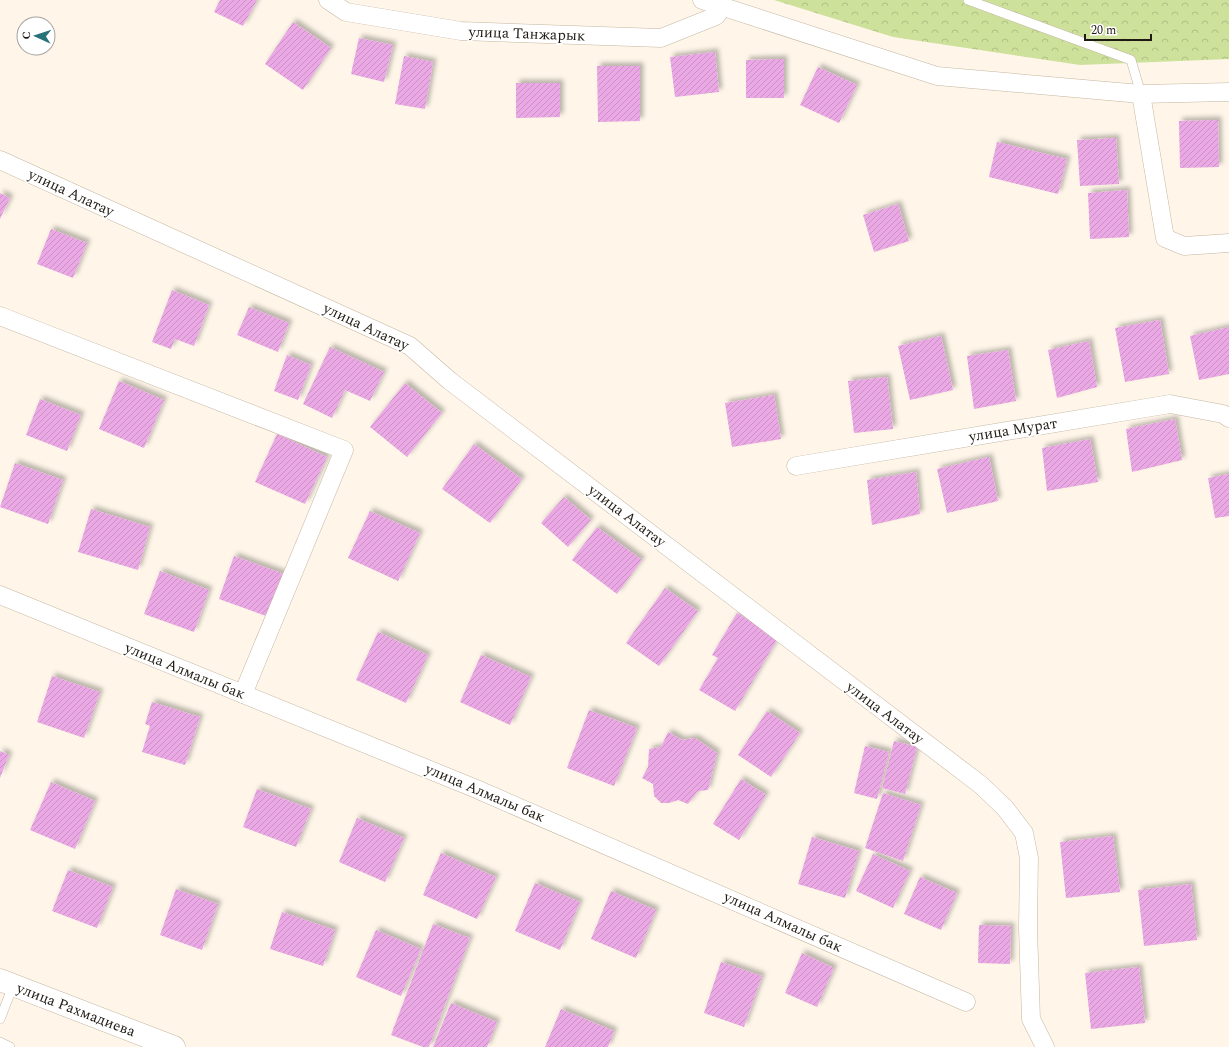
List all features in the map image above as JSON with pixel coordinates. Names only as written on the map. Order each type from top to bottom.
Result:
[{"type":"street","name":"улица Танжарык","points":[[328,0],[346,12],[461,32],[661,38],[716,16],[722,7]]},
{"type":"street","points":[[702,0],[936,76],[1141,94],[1229,92]]},
{"type":"street","points":[[1141,94],[1165,238],[1184,246],[1229,243]]},
{"type":"street","name":"улица Алатау","points":[[0,160],[410,346],[450,381],[981,784],[1005,808],[1024,833],[1029,858],[1028,928],[1031,1019],[1045,1047]]},
{"type":"street","points":[[0,316],[344,450],[242,694]]},
{"type":"street","name":"улица Мурат","points":[[796,466],[1170,404],[1223,414],[1229,418]]},
{"type":"street","name":"улица Алмалы бак","points":[[0,595],[474,788],[966,1002]]},
{"type":"street","name":"улица Рахмадиева","points":[[7,983],[174,1047]]},
{"type":"lane","points":[[968,0],[1131,60],[1141,94]]},
{"type":"lane","points":[[0,1019],[7,983]]},
{"type":"lane","points":[[0,1042],[10,1047]]},
{"type":"green space","points":[[774,0],[1229,0],[1229,59],[1080,65],[893,37]]},
{"type":"building","points":[[220,0],[257,0],[243,26],[214,12]]},
{"type":"building","points":[[293,22],[331,48],[303,90],[265,64]]},
{"type":"building","points":[[359,38],[393,45],[384,82],[351,74]]},
{"type":"building","points":[[715,52],[719,92],[675,97],[670,57]]},
{"type":"building","points":[[404,56],[433,62],[425,109],[395,104]]},
{"type":"building","points":[[784,59],[784,98],[746,98],[746,60]]},
{"type":"building","points":[[597,66],[640,66],[640,121],[598,122]]},
{"type":"building","points":[[818,67],[857,85],[839,123],[800,105]]},
{"type":"building","points":[[516,83],[560,83],[560,117],[516,118]]},
{"type":"building","points":[[1218,120],[1219,167],[1180,168],[1179,121]]},
{"type":"building","points":[[1116,138],[1119,184],[1080,186],[1077,140]]},
{"type":"building","points":[[997,142],[1067,159],[1058,194],[989,177]]},
{"type":"building","points":[[1127,190],[1129,237],[1090,239],[1088,193]]},
{"type":"building","points":[[0,193],[10,198],[0,219]]},
{"type":"building","points":[[898,204],[909,241],[874,252],[863,215]]},
{"type":"building","points":[[51,229],[87,243],[73,278],[37,264]]},
{"type":"building","points":[[172,290],[209,305],[194,346],[175,339],[171,349],[152,342]]},
{"type":"building","points":[[249,307],[289,323],[278,352],[237,335]]},
{"type":"building","points":[[1160,320],[1169,374],[1125,382],[1115,328]]},
{"type":"building","points":[[1229,327],[1229,374],[1199,380],[1190,336]]},
{"type":"building","points":[[941,336],[953,390],[910,400],[898,346]]},
{"type":"building","points":[[1089,341],[1097,387],[1057,398],[1048,350]]},
{"type":"building","points":[[330,347],[384,372],[370,401],[345,390],[332,418],[303,404]]},
{"type":"building","points":[[1008,350],[1016,401],[974,409],[967,356]]},
{"type":"building","points":[[287,355],[311,365],[298,400],[274,391]]},
{"type":"building","points":[[887,377],[893,429],[854,433],[848,381]]},
{"type":"building","points":[[119,381],[164,400],[144,448],[99,429]]},
{"type":"building","points":[[405,383],[442,413],[407,457],[370,427]]},
{"type":"building","points":[[774,395],[781,439],[732,447],[725,403]]},
{"type":"building","points":[[40,399],[81,415],[67,451],[26,435]]},
{"type":"building","points":[[1175,419],[1182,460],[1132,472],[1126,429]]},
{"type":"building","points":[[277,434],[327,457],[305,504],[255,482]]},
{"type":"building","points":[[1090,439],[1098,482],[1047,491],[1042,448]]},
{"type":"building","points":[[474,444],[522,479],[490,523],[442,489]]},
{"type":"building","points":[[989,457],[998,501],[947,513],[937,469]]},
{"type":"building","points":[[15,463],[63,480],[48,524],[0,507]]},
{"type":"building","points":[[916,472],[920,514],[872,525],[867,480]]},
{"type":"building","points":[[1229,474],[1229,516],[1215,518],[1208,478]]},
{"type":"building","points":[[564,497],[591,520],[568,547],[541,523]]},
{"type":"building","points":[[91,509],[150,527],[138,570],[78,552]]},
{"type":"building","points":[[370,511],[420,533],[398,581],[348,558]]},
{"type":"building","points":[[597,527],[642,560],[617,594],[572,560]]},
{"type":"building","points":[[234,556],[284,574],[269,617],[219,599]]},
{"type":"building","points":[[160,571],[209,590],[194,632],[144,614]]},
{"type":"building","points":[[665,588],[698,611],[659,666],[626,643]]},
{"type":"building","points":[[737,613],[778,638],[735,711],[699,690],[718,658],[712,655]]},
{"type":"building","points":[[378,632],[428,655],[406,703],[356,680]]},
{"type":"building","points":[[481,655],[531,677],[510,725],[460,702]]},
{"type":"building","points":[[52,676],[100,692],[84,738],[37,722]]},
{"type":"building","points":[[152,702],[200,717],[185,765],[142,752],[150,726],[145,724]]},
{"type":"building","points":[[589,710],[637,728],[614,786],[567,768]]},
{"type":"building","points":[[767,711],[800,733],[771,777],[738,755]]},
{"type":"building","points":[[668,732],[682,740],[695,738],[717,753],[708,790],[698,791],[688,804],[678,800],[669,803],[661,803],[654,796],[653,784],[642,778],[648,767],[649,749],[661,747]]},
{"type":"building","points":[[894,741],[917,747],[905,794],[882,788]]},
{"type":"building","points":[[865,746],[889,752],[877,799],[854,793]]},
{"type":"building","points":[[0,751],[9,755],[0,778]]},
{"type":"building","points":[[741,779],[766,795],[739,840],[713,824]]},
{"type":"building","points":[[51,782],[95,801],[75,849],[30,830]]},
{"type":"building","points":[[257,789],[311,809],[296,847],[243,827]]},
{"type":"building","points":[[883,793],[921,805],[903,861],[865,848]]},
{"type":"building","points":[[357,818],[404,838],[385,882],[339,862]]},
{"type":"building","points":[[1113,836],[1120,892],[1066,898],[1060,842]]},
{"type":"building","points":[[812,837],[859,851],[845,898],[798,884]]},
{"type":"building","points":[[441,853],[496,877],[477,919],[423,895]]},
{"type":"building","points":[[873,854],[910,871],[893,908],[856,891]]},
{"type":"building","points":[[68,870],[113,887],[97,928],[52,911]]},
{"type":"building","points":[[920,877],[957,893],[941,930],[904,914]]},
{"type":"building","points":[[535,883],[580,902],[560,950],[515,931]]},
{"type":"building","points":[[1191,884],[1197,940],[1144,946],[1138,890]]},
{"type":"building","points":[[176,889],[218,904],[202,950],[160,935]]},
{"type":"building","points":[[611,891],[656,910],[636,958],[591,939]]},
{"type":"building","points":[[282,912],[335,930],[323,966],[270,949]]},
{"type":"building","points":[[433,924],[470,938],[429,1047],[423,1047],[391,1035]]},
{"type":"building","points":[[979,925],[1011,926],[1010,964],[978,963]]},
{"type":"building","points":[[376,930],[421,949],[401,996],[356,977]]},
{"type":"building","points":[[802,953],[834,968],[817,1007],[785,993]]},
{"type":"building","points":[[721,962],[762,976],[744,1027],[704,1013]]},
{"type":"building","points":[[1139,967],[1145,1023],[1091,1029],[1085,973]]},
{"type":"building","points":[[451,1003],[497,1022],[487,1047],[433,1047]]},
{"type":"building","points":[[561,1009],[614,1031],[608,1047],[545,1047]]}]
